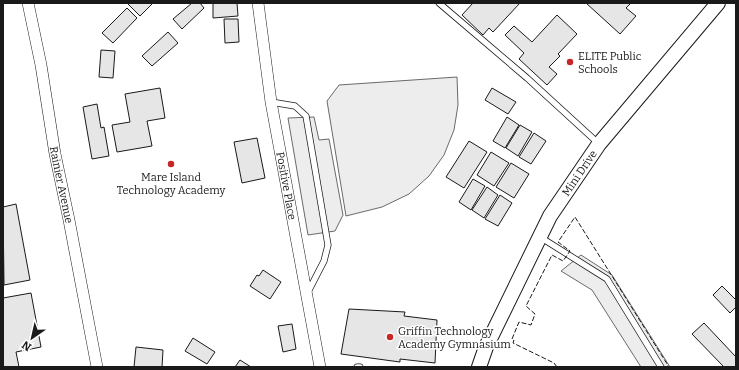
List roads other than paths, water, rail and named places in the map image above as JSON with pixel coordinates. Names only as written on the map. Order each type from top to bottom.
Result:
[{"type":"street","name":"Rainier Avenue","points":[[28,3],[41,65],[55,154],[70,220],[97,367]]},
{"type":"street","name":"Positive Place","points":[[258,3],[271,102],[320,367]]},
{"type":"street","name":"Mini Drive","points":[[480,367],[486,347],[550,216],[599,144],[718,3]]},
{"type":"lane","points":[[439,3],[599,144]]},
{"type":"lane","points":[[271,102],[295,106],[306,116],[328,245],[324,261],[307,294]]},
{"type":"lane","points":[[540,237],[607,279],[661,367]]},
{"type":"place","name":"ELITE Public Schools","points":[[570,62]]},
{"type":"place","name":"Mare Island Technology Academy","points":[[171,164]]},
{"type":"place","name":"Griffin Technology Academy Gymnasium","points":[[390,337]]}]
